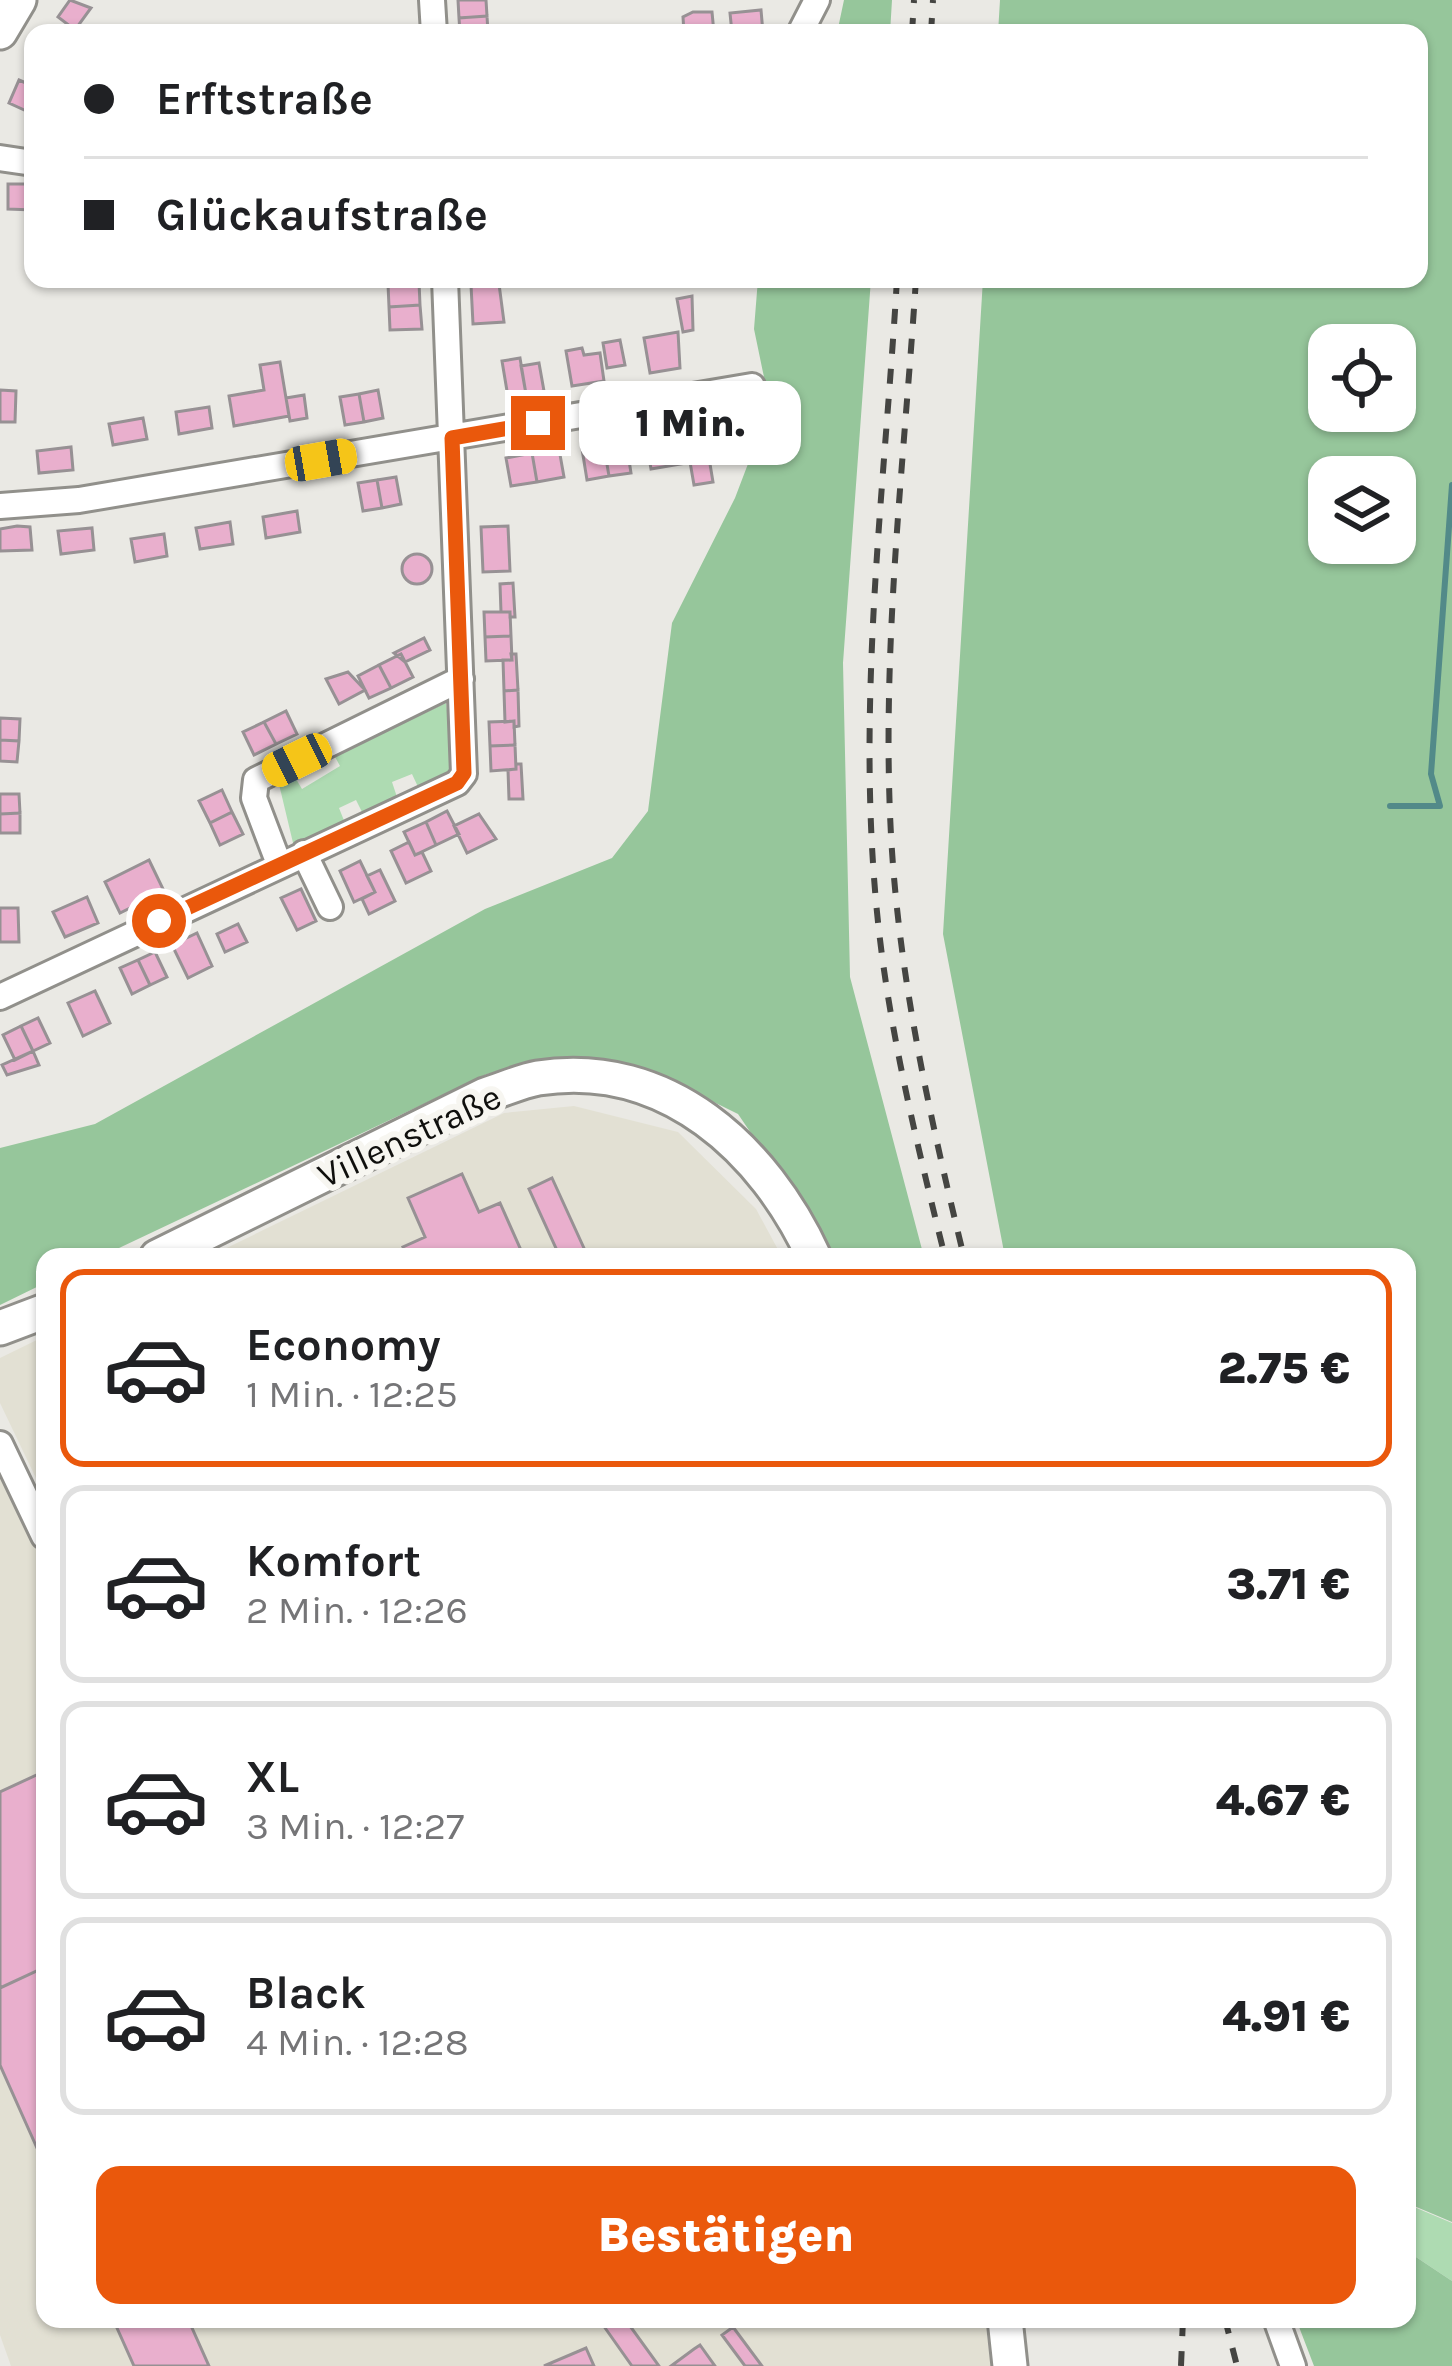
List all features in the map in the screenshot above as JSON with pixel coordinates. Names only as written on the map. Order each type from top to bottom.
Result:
[{"type":"street","points":[[0,32],[19,0]]},
{"type":"street","points":[[0,997],[457,783],[464,773],[445,288]]},
{"type":"street","points":[[0,506],[80,500],[752,386]]},
{"type":"street","points":[[279,864],[254,798],[256,780],[461,679]]},
{"type":"street","points":[[304,853],[330,908]]},
{"type":"street","name":"Villenstraße","points":[[175,1248],[485,1095],[539,1078],[623,1084],[661,1092],[705,1116],[754,1157],[797,1220],[810,1248]]},
{"type":"street","points":[[0,1328],[36,1314]]},
{"type":"street","points":[[0,1444],[36,1519]]},
{"type":"street","points":[[1006,2328],[1010,2366]]},
{"type":"street","points":[[1279,2328],[1293,2366]]},
{"type":"shaded area","points":[[574,1106],[678,1132],[756,1209],[777,1248],[226,1248],[504,1113]]},
{"type":"shaded area","points":[[36,1340],[36,1478],[0,1403],[0,1358]]},
{"type":"shaded area","points":[[0,1477],[32,1541],[36,1539],[36,2328],[986,2328],[991,2366],[11,2366],[0,2335]]},
{"type":"green space","points":[[844,0],[892,0],[891,24],[839,24]]},
{"type":"green space","points":[[1000,0],[1452,0],[1452,2222],[1416,2207],[1416,1248],[1003,1248],[943,934],[982,288],[1428,288],[1428,24],[999,24]]},
{"type":"green space","points":[[757,288],[870,288],[843,663],[850,977],[922,1248],[829,1248],[738,1114],[667,1079],[571,1060],[487,1074],[119,1248],[36,1248],[36,1287],[0,1305],[0,1148],[95,1124],[485,909],[612,858],[648,811],[672,623],[735,498],[770,406],[754,329]]},
{"type":"green space","points":[[446,703],[455,772],[419,789],[412,774],[392,782],[398,800],[364,816],[356,800],[339,808],[345,823],[294,847],[278,780],[293,774],[302,789],[340,766],[334,755]]},
{"type":"green space","points":[[1416,2208],[1452,2223],[1452,2281],[1416,2257]]},
{"type":"green space","points":[[1416,2257],[1452,2281],[1452,2366],[1314,2366],[1299,2328],[1416,2328]]},
{"type":"building","points":[[70,0],[91,8],[79,24],[67,24],[58,17]]},
{"type":"building","points":[[458,0],[486,0],[487,16],[459,18]]},
{"type":"building","points":[[761,10],[762,24],[731,24],[730,13]]},
{"type":"building","points":[[712,12],[713,24],[683,24],[683,17]]},
{"type":"building","points":[[487,16],[487,24],[459,24],[459,18]]},
{"type":"building","points":[[19,80],[24,82],[24,110],[9,103]]},
{"type":"building","points":[[8,184],[24,184],[24,210],[8,209]]},
{"type":"building","points":[[388,288],[419,288],[420,305],[389,307]]},
{"type":"building","points":[[471,288],[500,288],[504,322],[473,324]]},
{"type":"building","points":[[692,296],[693,330],[683,332],[677,299]]},
{"type":"building","points":[[420,305],[422,329],[390,330],[389,307]]},
{"type":"building","points":[[678,332],[680,368],[650,373],[644,338]]},
{"type":"building","points":[[620,340],[625,365],[607,368],[603,343]]},
{"type":"building","points":[[582,348],[584,355],[600,353],[604,381],[572,386],[566,351]]},
{"type":"building","points":[[520,358],[526,394],[508,397],[502,361]]},
{"type":"building","points":[[280,362],[289,416],[234,426],[229,396],[264,390],[260,365]]},
{"type":"building","points":[[539,363],[544,391],[526,394],[521,366]]},
{"type":"building","points":[[0,390],[16,391],[15,422],[0,422]]},
{"type":"building","points":[[378,390],[383,418],[364,422],[359,394]]},
{"type":"building","points":[[359,394],[364,422],[345,425],[340,397]]},
{"type":"building","points":[[304,395],[307,418],[290,421],[286,398]]},
{"type":"building","points":[[209,407],[212,428],[179,434],[176,412]]},
{"type":"building","points":[[143,418],[147,439],[113,445],[109,424]]},
{"type":"building","points":[[675,429],[686,463],[651,469],[645,434]]},
{"type":"building","points":[[603,441],[609,476],[587,480],[582,449]]},
{"type":"building","points":[[603,441],[626,441],[631,473],[609,476]]},
{"type":"building","points":[[71,447],[73,470],[39,473],[37,451]]},
{"type":"building","points":[[559,449],[564,477],[537,482],[532,453]]},
{"type":"building","points":[[532,453],[537,482],[511,486],[506,458]]},
{"type":"building","points":[[709,458],[713,482],[694,485],[690,462]]},
{"type":"building","points":[[396,477],[401,504],[382,508],[377,480]]},
{"type":"building","points":[[377,480],[382,508],[363,511],[358,483]]},
{"type":"building","points":[[297,511],[300,532],[266,538],[263,517]]},
{"type":"building","points":[[230,522],[233,544],[200,549],[196,528]]},
{"type":"building","points":[[508,526],[510,571],[483,572],[481,527]]},
{"type":"building","points":[[30,527],[32,550],[0,551],[0,529]]},
{"type":"building","points":[[92,528],[94,550],[61,554],[58,531]]},
{"type":"building","points":[[164,534],[167,556],[135,562],[131,539]]},
{"type":"building","points":[[417,554],[432,569],[417,584],[402,569]]},
{"type":"building","points":[[513,583],[515,617],[510,617],[510,612],[501,612],[500,584]]},
{"type":"building","points":[[484,612],[510,612],[511,636],[485,637]]},
{"type":"building","points":[[511,636],[512,660],[486,661],[485,637]]},
{"type":"building","points":[[424,638],[430,650],[405,662],[394,653]]},
{"type":"building","points":[[401,654],[413,677],[391,688],[379,665]]},
{"type":"building","points":[[511,654],[516,654],[518,690],[504,691],[503,660],[512,660]]},
{"type":"building","points":[[379,665],[391,688],[369,698],[358,676]]},
{"type":"building","points":[[348,672],[365,690],[339,704],[326,679]]},
{"type":"building","points":[[518,690],[519,726],[514,727],[514,721],[505,722],[504,691]]},
{"type":"building","points":[[286,711],[297,734],[276,744],[264,722]]},
{"type":"building","points":[[0,718],[20,719],[19,741],[0,740]]},
{"type":"building","points":[[514,721],[515,745],[490,746],[489,722]]},
{"type":"building","points":[[264,722],[276,744],[254,755],[243,732]]},
{"type":"building","points":[[0,740],[19,741],[17,762],[0,761]]},
{"type":"building","points":[[515,745],[516,769],[491,771],[490,746]]},
{"type":"building","points":[[521,764],[523,799],[509,799],[508,770],[516,769]]},
{"type":"building","points":[[222,790],[232,812],[210,823],[199,801]]},
{"type":"building","points":[[0,794],[19,794],[20,813],[0,814]]},
{"type":"building","points":[[447,811],[459,834],[436,845],[426,822]]},
{"type":"building","points":[[232,812],[243,834],[220,845],[210,823]]},
{"type":"building","points":[[20,813],[20,833],[0,833],[0,814]]},
{"type":"building","points":[[479,814],[496,839],[467,853],[454,826]]},
{"type":"building","points":[[426,822],[436,845],[415,855],[404,832]]},
{"type":"building","points":[[409,842],[415,855],[422,852],[431,871],[406,883],[391,851]]},
{"type":"building","points":[[149,860],[164,891],[120,913],[105,882]]},
{"type":"building","points":[[360,861],[375,892],[354,902],[340,871]]},
{"type":"building","points":[[380,870],[395,901],[369,914],[362,899],[375,892],[367,876]]},
{"type":"building","points":[[301,889],[316,921],[297,930],[281,898]]},
{"type":"building","points":[[87,897],[98,923],[65,937],[53,912]]},
{"type":"building","points":[[0,908],[18,908],[19,942],[0,942]]},
{"type":"building","points":[[238,924],[247,942],[225,952],[217,934]]},
{"type":"building","points":[[197,933],[212,966],[188,978],[172,945]]},
{"type":"building","points":[[155,952],[167,977],[150,985],[138,960]]},
{"type":"building","points":[[138,960],[150,985],[132,994],[120,968]]},
{"type":"building","points":[[95,991],[110,1023],[83,1036],[68,1003]]},
{"type":"building","points":[[38,1018],[50,1043],[33,1051],[21,1026]]},
{"type":"building","points":[[21,1026],[33,1051],[15,1060],[3,1035]]},
{"type":"building","points":[[33,1051],[39,1065],[7,1075],[2,1065]]},
{"type":"building","points":[[462,1174],[479,1212],[500,1203],[520,1248],[404,1248],[425,1237],[408,1198]]},
{"type":"building","points":[[552,1178],[584,1248],[556,1248],[529,1189]]},
{"type":"building","points":[[36,1775],[36,1971],[0,1988],[0,1792]]},
{"type":"building","points":[[36,1971],[36,2146],[0,2065],[0,1988]]},
{"type":"building","points":[[117,2328],[192,2328],[209,2366],[134,2366]]},
{"type":"building","points":[[605,2328],[632,2328],[659,2366],[632,2366]]},
{"type":"building","points":[[734,2328],[762,2366],[745,2366],[722,2335]]},
{"type":"building","points":[[700,2345],[715,2366],[671,2366],[694,2349]]},
{"type":"building","points":[[586,2348],[594,2366],[544,2366]]},
{"type":"waterway","points":[[1390,806],[1440,806],[1431,774],[1452,485]]},
{"type":"railway","points":[[913,24],[914,0]]},
{"type":"railway","points":[[932,24],[933,0]]},
{"type":"railway","points":[[896,288],[871,661],[871,814],[880,937],[894,1029],[943,1248]]},
{"type":"railway","points":[[915,288],[891,627],[891,835],[918,1048],[962,1248]]},
{"type":"railway","points":[[1181,2366],[1183,2328]]},
{"type":"railway","points":[[1227,2328],[1237,2366]]},
{"type":"route","points":[[159,921],[457,783],[464,773],[452,438],[538,423]]}]
